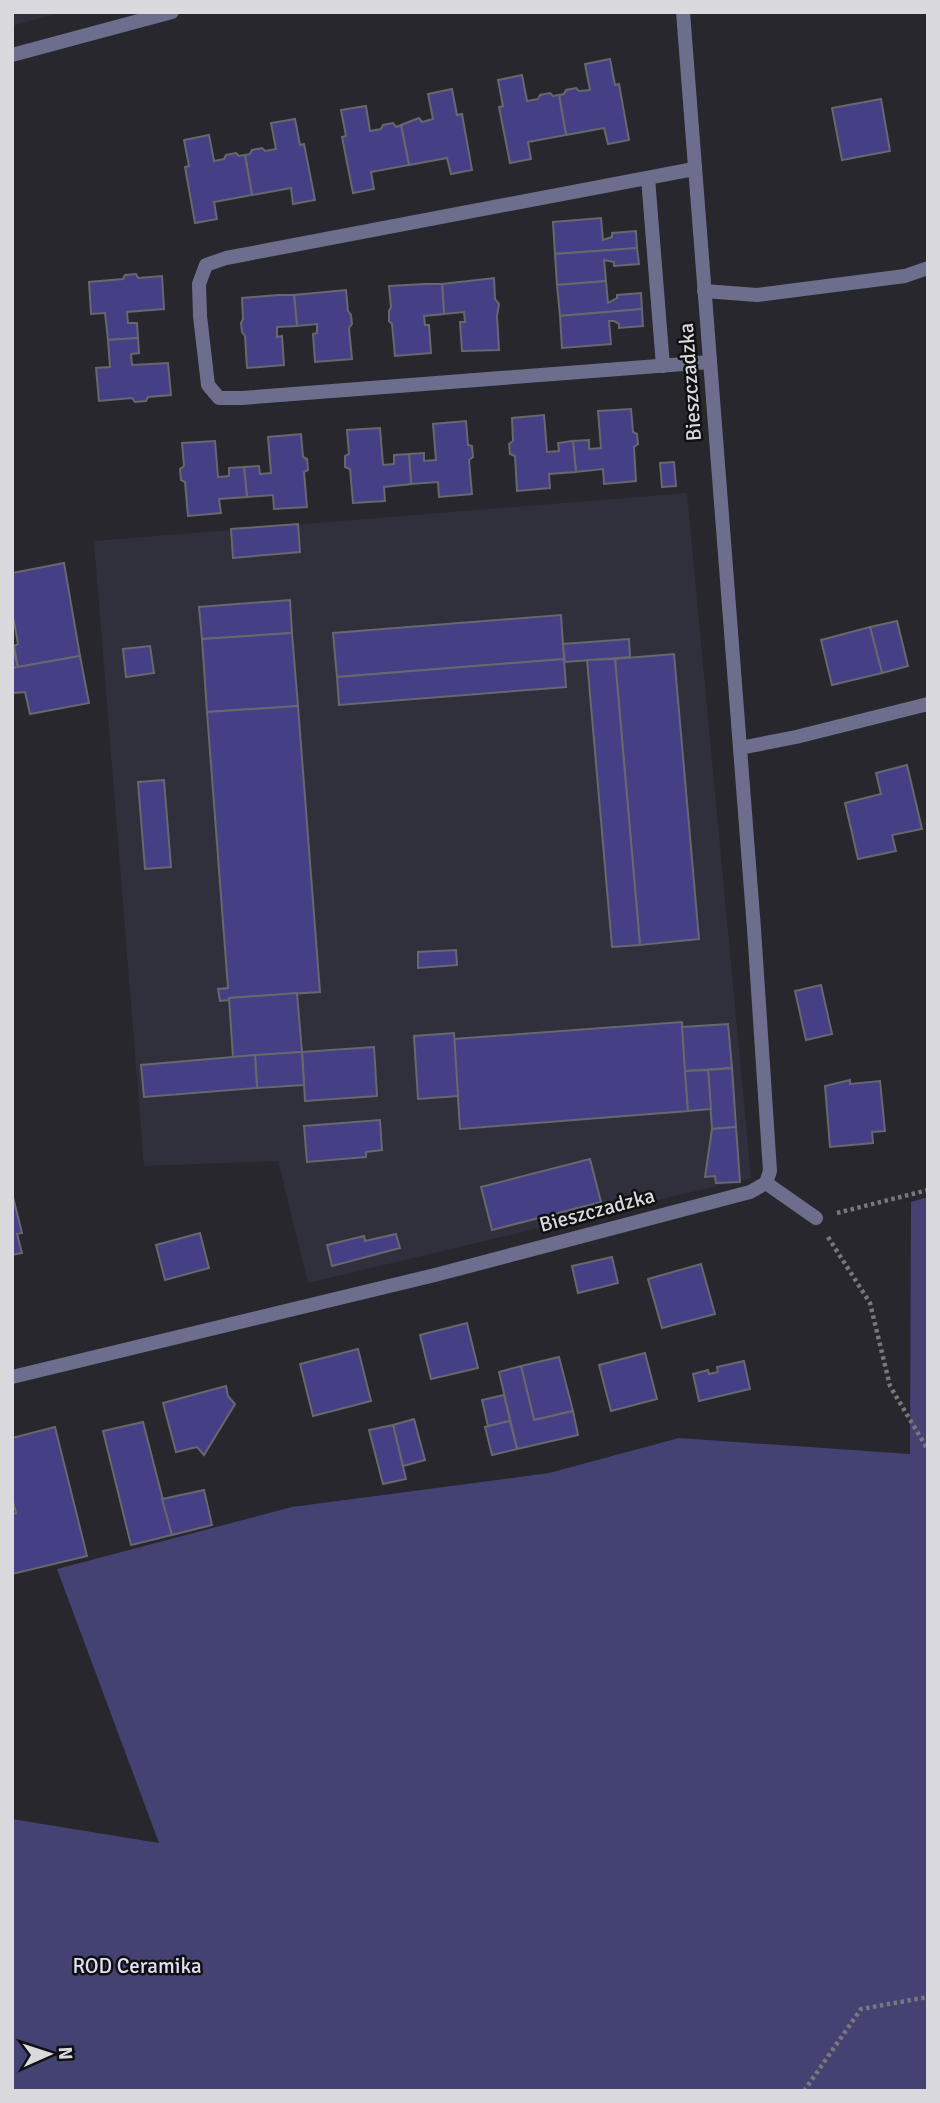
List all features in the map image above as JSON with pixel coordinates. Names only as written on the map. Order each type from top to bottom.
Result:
[{"type":"street","points":[[12,55],[172,12]]},
{"type":"street","name":"Bieszczadzka","points":[[12,1377],[435,1275],[750,1192],[766,1183],[770,1171],[740,748],[682,12]]},
{"type":"street","points":[[694,169],[226,258],[206,265],[199,284],[200,316],[208,385],[219,398],[710,362]]},
{"type":"street","points":[[648,178],[663,366]]},
{"type":"street","points":[[704,290],[757,295],[905,276],[928,268]]},
{"type":"street","points":[[740,748],[928,704]]},
{"type":"street","points":[[766,1183],[816,1218]]},
{"type":"path","points":[[928,1190],[816,1218],[870,1303],[890,1386],[928,1450]]},
{"type":"path","points":[[804,2091],[862,2008],[928,1997]]},
{"type":"shaded area","points":[[12,12],[63,12],[12,26]]},
{"type":"shaded area","points":[[687,493],[751,1178],[308,1283],[278,1161],[144,1166],[94,541]]},
{"type":"green space","name":"ROD Ceramika","points":[[928,1197],[928,2091],[12,2091],[12,1819],[159,1843],[57,1569],[292,1507],[549,1473],[679,1438],[910,1454],[911,1202]]},
{"type":"building","points":[[610,59],[615,85],[619,84],[629,140],[608,144],[604,128],[566,135],[559,95],[576,88],[579,91],[590,90],[585,64]]},
{"type":"building","points":[[522,75],[527,101],[550,93],[553,96],[559,95],[566,135],[528,142],[531,159],[510,163],[499,107],[503,106],[498,80]]},
{"type":"building","points":[[452,89],[457,115],[462,114],[472,170],[451,174],[447,158],[409,165],[401,125],[419,118],[422,122],[433,119],[428,94]]},
{"type":"building","points":[[881,99],[890,151],[842,160],[832,108]]},
{"type":"building","points":[[366,106],[370,131],[393,123],[396,127],[401,125],[409,165],[371,172],[374,189],[353,193],[342,137],[346,136],[341,110]]},
{"type":"building","points":[[295,119],[300,145],[304,144],[315,200],[293,204],[291,188],[252,195],[245,155],[262,148],[265,151],[276,149],[271,123]]},
{"type":"building","points":[[209,135],[214,161],[236,153],[239,156],[245,155],[252,195],[214,202],[217,219],[195,223],[185,167],[189,166],[184,140]]},
{"type":"building","points":[[601,218],[603,240],[612,237],[612,233],[636,231],[637,248],[555,254],[553,222]]},
{"type":"building","points":[[637,248],[639,264],[614,266],[614,262],[604,260],[606,281],[557,285],[555,254]]},
{"type":"building","points":[[136,274],[138,278],[162,276],[164,309],[127,312],[128,323],[137,323],[138,338],[108,340],[105,313],[91,314],[89,282],[123,279],[125,275]]},
{"type":"building","points":[[494,278],[495,299],[499,304],[499,350],[462,351],[460,322],[465,322],[464,312],[444,314],[442,284]]},
{"type":"building","points":[[606,281],[608,303],[617,298],[617,295],[641,293],[642,309],[560,316],[557,285]]},
{"type":"building","points":[[442,284],[444,314],[424,316],[425,325],[429,325],[431,353],[395,356],[392,324],[389,321],[389,286]]},
{"type":"building","points":[[346,290],[352,324],[349,328],[352,359],[315,362],[313,334],[317,333],[317,324],[297,326],[294,295]]},
{"type":"building","points":[[294,295],[297,326],[277,327],[277,337],[282,336],[284,365],[247,368],[245,336],[241,323],[242,298]]},
{"type":"building","points":[[642,309],[643,326],[619,328],[619,324],[609,321],[611,344],[562,348],[560,316]]},
{"type":"building","points":[[138,338],[139,353],[131,354],[132,365],[168,363],[171,395],[148,397],[146,401],[135,402],[132,398],[99,401],[96,368],[110,367],[108,340]]},
{"type":"building","points":[[631,409],[633,432],[637,434],[638,444],[634,447],[636,481],[604,484],[603,469],[576,472],[573,441],[589,440],[589,449],[601,448],[598,411]]},
{"type":"building","points":[[544,415],[547,452],[559,451],[558,443],[573,441],[576,472],[549,474],[550,488],[517,491],[515,456],[510,454],[509,444],[513,441],[512,418]]},
{"type":"building","points":[[466,421],[468,445],[472,446],[473,457],[469,460],[472,494],[439,497],[438,482],[411,484],[409,454],[424,453],[424,461],[436,460],[433,424]]},
{"type":"building","points":[[380,428],[383,465],[394,464],[394,455],[409,454],[411,484],[384,487],[385,501],[353,503],[350,469],[345,467],[345,456],[349,454],[347,430]]},
{"type":"building","points":[[301,434],[303,457],[307,459],[308,470],[304,472],[307,507],[274,509],[273,495],[247,497],[244,467],[259,466],[260,474],[271,473],[268,437]]},
{"type":"building","points":[[215,441],[218,477],[229,476],[229,468],[244,467],[247,497],[219,499],[221,513],[188,516],[185,482],[181,480],[180,469],[184,466],[182,443]]},
{"type":"building","points":[[674,462],[676,486],[662,487],[660,463]]},
{"type":"building","points":[[298,524],[300,552],[233,558],[231,529]]},
{"type":"building","points":[[64,563],[80,656],[18,667],[14,646],[18,644],[14,621],[12,622],[12,573]]},
{"type":"building","points":[[290,600],[292,633],[202,639],[199,607]]},
{"type":"building","points":[[561,615],[564,659],[337,677],[333,633]]},
{"type":"building","points":[[897,621],[908,666],[882,673],[870,627]]},
{"type":"building","points":[[870,627],[882,673],[832,685],[821,640]]},
{"type":"building","points":[[292,633],[298,706],[207,712],[202,639]]},
{"type":"building","points":[[629,639],[630,657],[565,662],[563,644]]},
{"type":"building","points":[[12,646],[18,667],[12,668]]},
{"type":"building","points":[[150,646],[154,673],[126,677],[123,649]]},
{"type":"building","points":[[674,654],[699,939],[640,945],[615,659]]},
{"type":"building","points":[[80,656],[89,703],[30,714],[25,692],[13,693],[12,668]]},
{"type":"building","points":[[564,659],[566,687],[339,705],[337,677]]},
{"type":"building","points":[[615,659],[640,945],[612,947],[587,660]]},
{"type":"building","points":[[298,706],[320,992],[229,998],[220,1001],[218,989],[228,988],[207,712]]},
{"type":"building","points":[[907,765],[922,829],[892,835],[896,851],[858,859],[845,803],[881,794],[876,773]]},
{"type":"building","points":[[164,780],[171,867],[145,869],[138,782]]},
{"type":"building","points":[[456,950],[457,965],[418,968],[418,952]]},
{"type":"building","points":[[821,985],[832,1034],[806,1040],[795,991]]},
{"type":"building","points":[[297,993],[302,1052],[233,1057],[229,998]]},
{"type":"building","points":[[682,1022],[688,1111],[460,1129],[454,1039]]},
{"type":"building","points":[[728,1024],[732,1068],[685,1071],[682,1027]]},
{"type":"building","points":[[454,1033],[458,1096],[418,1099],[414,1036]]},
{"type":"building","points":[[374,1047],[377,1096],[305,1101],[302,1052]]},
{"type":"building","points":[[302,1052],[304,1085],[257,1088],[255,1055]]},
{"type":"building","points":[[255,1055],[257,1088],[144,1097],[141,1065]]},
{"type":"building","points":[[732,1068],[736,1127],[712,1129],[708,1070]]},
{"type":"building","points":[[708,1070],[711,1109],[688,1111],[685,1071]]},
{"type":"building","points":[[850,1080],[850,1084],[880,1081],[885,1131],[872,1132],[873,1143],[830,1147],[825,1086]]},
{"type":"building","points":[[380,1120],[382,1150],[366,1152],[366,1157],[307,1162],[304,1126]]},
{"type":"building","points":[[736,1127],[740,1182],[716,1183],[715,1176],[705,1177],[712,1129]]},
{"type":"building","points":[[590,1159],[601,1202],[492,1230],[481,1187]]},
{"type":"building","points":[[12,1193],[22,1233],[17,1234],[22,1253],[12,1255]]},
{"type":"building","points":[[200,1233],[209,1268],[165,1280],[156,1245]]},
{"type":"building","points":[[396,1234],[400,1248],[332,1266],[327,1245],[364,1236],[365,1241]]},
{"type":"building","points":[[612,1257],[618,1283],[578,1293],[572,1266]]},
{"type":"building","points":[[701,1264],[715,1314],[662,1328],[648,1279]]},
{"type":"building","points":[[467,1323],[478,1368],[431,1379],[420,1335]]},
{"type":"building","points":[[358,1349],[371,1401],[313,1416],[300,1364]]},
{"type":"building","points":[[645,1353],[657,1399],[611,1411],[599,1365]]},
{"type":"building","points":[[559,1357],[573,1411],[534,1420],[521,1366]]},
{"type":"building","points":[[744,1361],[750,1389],[699,1401],[693,1374],[708,1370],[709,1374],[718,1372],[717,1367]]},
{"type":"building","points":[[521,1366],[534,1420],[573,1411],[578,1435],[517,1449],[499,1372]]},
{"type":"building","points":[[226,1386],[228,1396],[235,1404],[204,1455],[197,1447],[176,1452],[163,1403]]},
{"type":"building","points":[[504,1395],[510,1421],[488,1426],[482,1400]]},
{"type":"building","points":[[414,1419],[425,1460],[403,1466],[393,1425]]},
{"type":"building","points":[[510,1421],[517,1449],[492,1455],[485,1427]]},
{"type":"building","points":[[143,1422],[172,1535],[131,1545],[103,1431]]},
{"type":"building","points":[[393,1425],[406,1479],[383,1484],[369,1430]]},
{"type":"building","points":[[55,1427],[87,1556],[12,1574],[12,1514],[16,1513],[12,1498],[12,1438]]},
{"type":"building","points":[[204,1490],[212,1525],[172,1535],[162,1499]]}]
